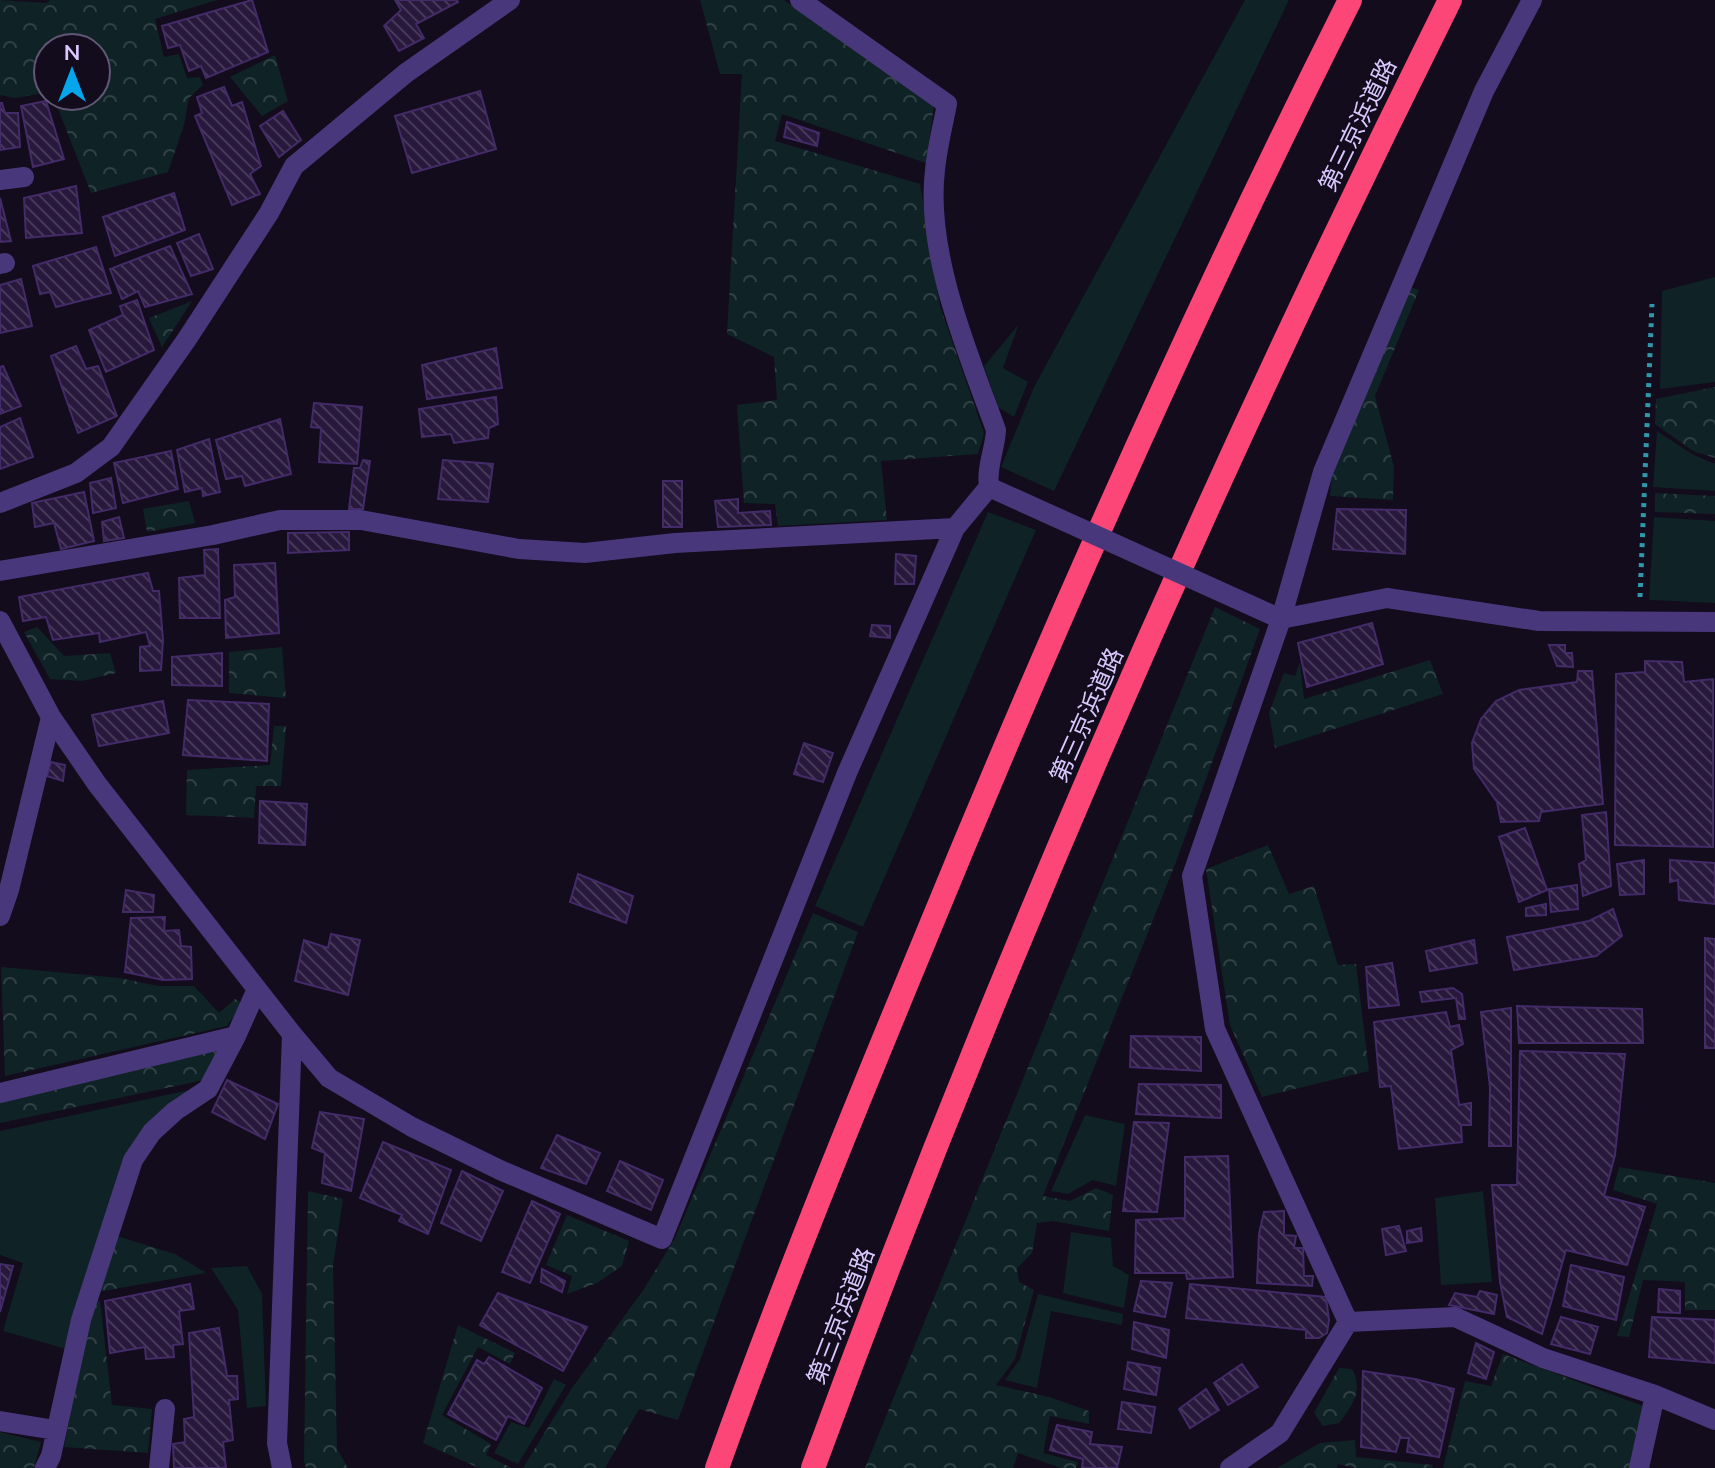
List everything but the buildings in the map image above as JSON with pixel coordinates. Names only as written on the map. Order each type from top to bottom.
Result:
[{"type":"highway","points":[[717,1468],[860,1097],[992,776],[1140,438],[1350,0]]},
{"type":"highway","name":"第三京浜道路","points":[[814,1466],[945,1125],[1076,811],[1223,474],[1381,137],[1450,0]]},
{"type":"street","points":[[0,503],[76,473],[111,447],[187,339],[269,213],[294,166],[406,73],[510,0]]},
{"type":"street","points":[[0,621],[51,717],[97,784],[329,1078],[412,1127],[500,1170],[662,1239],[847,773],[955,528],[989,487],[987,473],[995,448],[996,430],[954,311],[936,229],[934,172],[947,104],[800,0]]},
{"type":"street","points":[[1348,1322],[1215,1029],[1192,876],[1281,619],[1323,472],[1484,91],[1532,0]]},
{"type":"street","points":[[0,180],[24,177]]},
{"type":"street","points":[[989,487],[1281,619],[1387,598],[1539,621],[1715,622]]},
{"type":"street","points":[[0,571],[213,535],[280,520],[361,520],[519,549],[585,553],[675,543],[955,528]]},
{"type":"street","points":[[0,916],[51,717]]},
{"type":"street","points":[[45,1468],[51,1456],[81,1320],[133,1160],[152,1132],[175,1111],[208,1089],[257,989]]},
{"type":"street","points":[[282,1468],[277,1443],[292,1034]]},
{"type":"street","points":[[0,1093],[236,1036]]},
{"type":"street","points":[[1348,1322],[1455,1317],[1543,1358],[1655,1395],[1715,1420]]},
{"type":"street","points":[[1230,1468],[1280,1433],[1348,1322]]},
{"type":"street","points":[[1639,1468],[1655,1395]]},
{"type":"street","points":[[159,1468],[165,1409]]},
{"type":"street","points":[[0,1421],[55,1430]]},
{"type":"path","points":[[1639,622],[1652,304]]},
{"type":"green space","points":[[0,0],[47,3],[50,0],[217,0],[155,19],[164,57],[179,54],[187,78],[200,77],[203,85],[189,98],[184,125],[168,172],[91,193],[59,112],[112,112],[112,32],[32,32],[32,95],[15,98],[0,95]]},
{"type":"green space","points":[[700,0],[784,0],[934,105],[926,163],[782,114],[775,141],[920,184],[940,306],[984,433],[978,454],[881,461],[887,520],[778,526],[775,504],[744,503],[737,405],[777,400],[774,357],[727,334],[742,74],[720,74]]},
{"type":"green space","points":[[1245,0],[1289,0],[1054,491],[1001,467],[1034,387]]},
{"type":"green space","points":[[275,55],[288,101],[262,116],[230,77]]},
{"type":"green space","points":[[1715,277],[1715,382],[1660,389],[1662,291]]},
{"type":"green space","points":[[1407,286],[1419,290],[1375,396],[1394,467],[1393,500],[1330,496],[1332,470]]},
{"type":"green space","points":[[192,301],[162,347],[149,318]]},
{"type":"green space","points":[[1019,324],[1003,368],[1028,382],[1014,417],[998,407],[984,366]]},
{"type":"green space","points":[[1715,387],[1715,458],[1693,451],[1655,424],[1656,399]]},
{"type":"green space","points":[[1657,431],[1692,454],[1715,464],[1715,491],[1653,487]]},
{"type":"green space","points":[[1655,493],[1715,496],[1715,514],[1655,512]]},
{"type":"green space","points":[[189,501],[195,523],[147,532],[143,509]]},
{"type":"green space","points":[[988,512],[1036,530],[863,927],[815,906]]},
{"type":"green space","points":[[1654,517],[1715,521],[1715,603],[1649,600]]},
{"type":"green space","points":[[1215,607],[1260,629],[1176,862],[1043,1196],[1070,1201],[1096,1188],[1113,1195],[1109,1231],[1053,1221],[1037,1223],[1032,1253],[1017,1268],[1019,1282],[1034,1290],[1015,1359],[996,1385],[1049,1397],[1089,1411],[1089,1424],[1050,1416],[1043,1453],[1078,1462],[1076,1468],[1061,1468],[1018,1453],[1013,1468],[865,1468]]},
{"type":"green space","points":[[37,627],[64,656],[110,653],[116,673],[82,681],[50,679],[24,632]]},
{"type":"green space","points":[[282,647],[286,698],[229,693],[229,652]]},
{"type":"green space","points":[[1430,660],[1443,694],[1275,748],[1269,713],[1284,673],[1295,676],[1300,662],[1304,699]]},
{"type":"green space","points":[[274,726],[286,726],[281,786],[256,786],[254,818],[186,815],[187,770],[270,765]]},
{"type":"green space","points":[[1268,845],[1289,894],[1314,886],[1338,965],[1356,964],[1369,1071],[1262,1097],[1230,1025],[1206,869]]},
{"type":"green space","points":[[813,913],[858,932],[678,1420],[639,1409],[605,1468],[523,1468],[572,1388],[644,1289],[675,1238]]},
{"type":"green space","points":[[1,967],[120,978],[158,986],[194,986],[219,1013],[235,999],[243,1003],[227,1026],[5,1076]]},
{"type":"green space","points":[[226,1044],[204,1080],[0,1123],[0,1100]]},
{"type":"green space","points":[[203,1087],[154,1122],[66,1349],[3,1331],[23,1263],[0,1255],[0,1131]]},
{"type":"green space","points":[[1085,1115],[1125,1124],[1116,1186],[1093,1180],[1068,1194],[1051,1191]]},
{"type":"green space","points":[[1619,1167],[1715,1183],[1715,1310],[1685,1310],[1685,1282],[1643,1280],[1629,1337],[1617,1336],[1657,1204],[1613,1190]]},
{"type":"green space","points":[[308,1191],[343,1199],[333,1266],[337,1449],[348,1468],[306,1468],[304,1461]]},
{"type":"green space","points":[[1483,1191],[1492,1282],[1441,1285],[1435,1198]]},
{"type":"green space","points":[[567,1215],[629,1241],[622,1266],[597,1283],[567,1294],[572,1276],[546,1265]]},
{"type":"green space","points":[[1071,1232],[1111,1238],[1113,1266],[1129,1275],[1124,1308],[1063,1293]]},
{"type":"green space","points":[[117,1236],[175,1254],[206,1273],[97,1292]]},
{"type":"green space","points":[[247,1266],[262,1294],[266,1406],[247,1408],[238,1310],[211,1268]]},
{"type":"green space","points":[[1038,1294],[1123,1314],[1122,1325],[1051,1311],[1037,1388],[1005,1380],[1020,1359]]},
{"type":"green space","points":[[100,1301],[112,1405],[152,1409],[148,1453],[64,1447],[92,1302]]},
{"type":"green space","points":[[458,1325],[515,1353],[510,1364],[478,1347],[442,1415],[491,1444],[486,1455],[512,1468],[479,1468],[423,1443]]},
{"type":"green space","points":[[1503,1354],[1643,1406],[1631,1468],[1443,1468],[1465,1381],[1491,1386]]},
{"type":"green space","points":[[1339,1368],[1352,1369],[1357,1391],[1339,1423],[1323,1426],[1314,1413]]},
{"type":"green space","points":[[554,1379],[566,1385],[518,1464],[494,1453],[511,1422],[529,1428]]},
{"type":"green space","points":[[0,1432],[41,1442],[34,1468],[0,1468]]},
{"type":"green space","points":[[1355,1440],[1356,1457],[1432,1465],[1433,1468],[1356,1468],[1338,1464],[1337,1468],[1277,1468],[1320,1443]]}]
